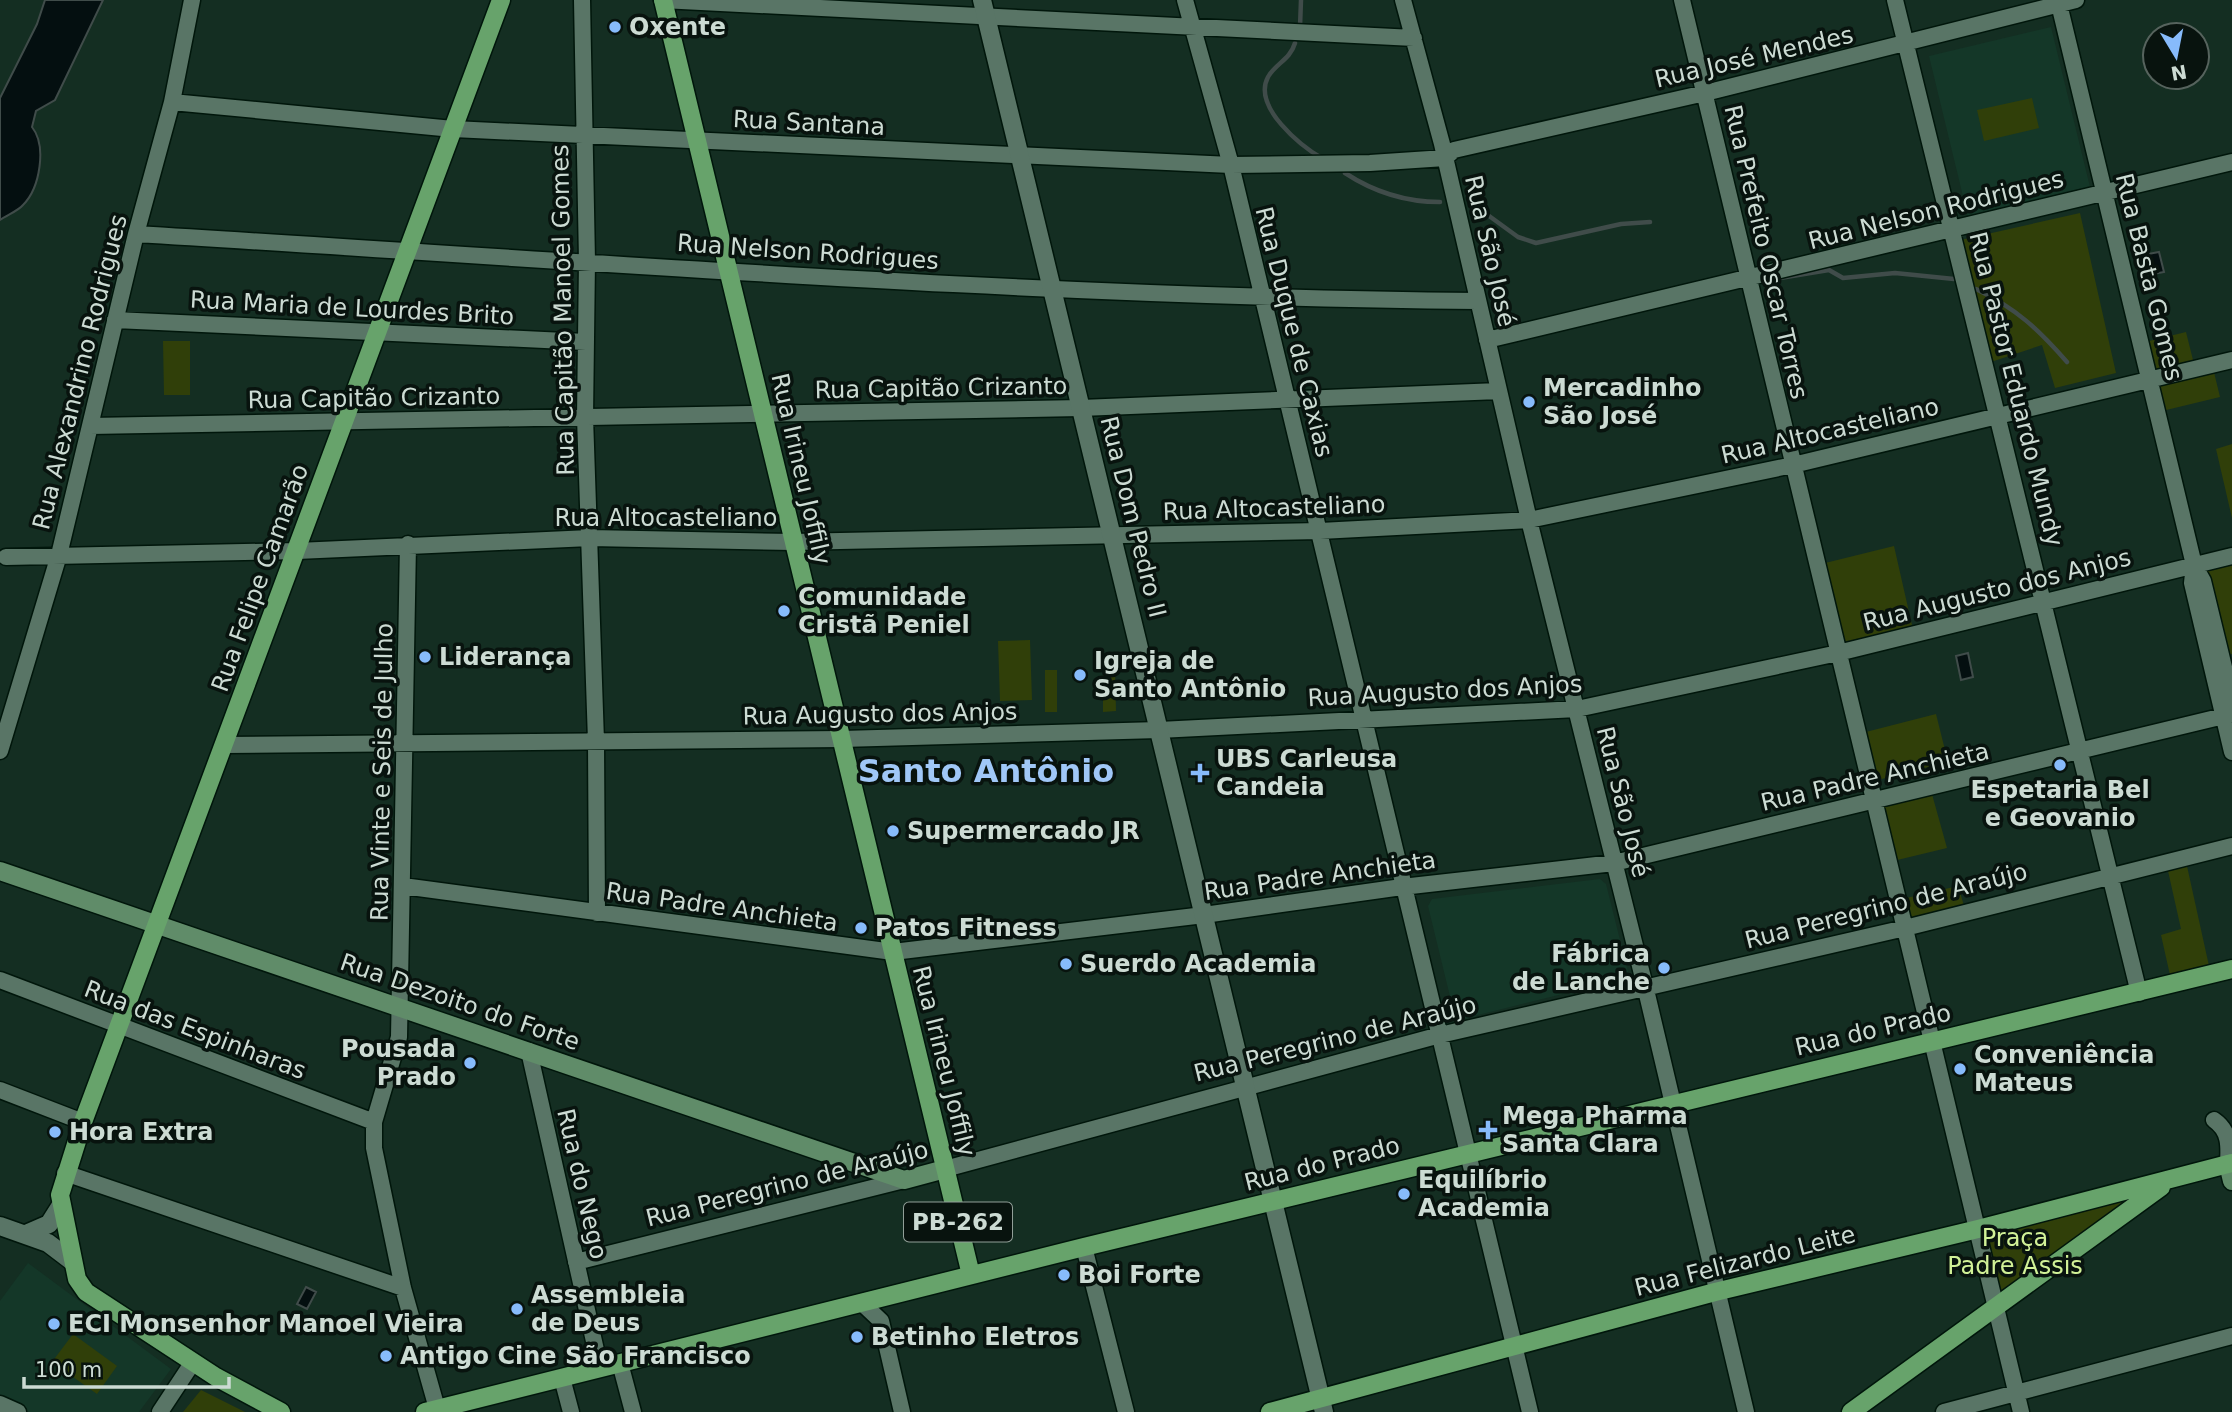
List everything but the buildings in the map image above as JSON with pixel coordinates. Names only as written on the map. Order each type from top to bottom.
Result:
[{"type":"main road","name":"Rua Felipe Camarão","points":[[281,1412],[193,1362],[86,1293],[77,1279],[61,1205],[65,1173],[501,0]]},
{"type":"main road","name":"Rua Irineu Joffily","points":[[662,0],[971,1275]]},
{"type":"main road","name":"Rua Dezoito do Forte","points":[[0,871],[904,1180]]},
{"type":"main road","name":"Rua do Prado","points":[[433,1411],[1084,1247],[2232,969]]},
{"type":"main road","name":"Rua Peregrino de Araújo","points":[[904,1180],[945,1169]]},
{"type":"main road","name":"Rua Felizardo Leite","points":[[1270,1412],[1323,1406],[1513,1345],[1716,1292],[2169,1181],[2231,1169]]},
{"type":"main road","points":[[1851,1412],[2169,1181]]},
{"type":"street","name":"Rua Alexandrino Rodrigues","points":[[0,751],[59,555],[136,234],[172,102],[192,0]]},
{"type":"street","name":"Rua Capitão Manoel Gomes","points":[[582,0],[587,261],[585,417],[596,741],[597,913]]},
{"type":"street","points":[[662,0],[984,9],[1192,26],[1414,38]]},
{"type":"street","name":"Rua Duque de Caxias","points":[[1185,0],[1231,165],[1530,1412]]},
{"type":"street","name":"Rua São José","points":[[1403,0],[1445,158],[1529,520],[1646,990],[1746,1412]]},
{"type":"street","name":"Rua Prefeito Oscar Torres","points":[[1682,0],[2021,1412]]},
{"type":"street","name":"Rua Pastor Eduardo Mundy","points":[[1895,0],[1954,229],[1997,416],[2045,601],[2078,753],[2138,993]]},
{"type":"street","name":"Rua José Mendes","points":[[1445,158],[1454,150],[1906,45],[2058,2],[2076,0]]},
{"type":"street","name":"Rua Basta Gomes","points":[[2058,2],[2194,565],[2203,581],[2232,700]]},
{"type":"street","name":"Rua Dom Pedro II","points":[[984,9],[1323,1406]]},
{"type":"street","name":"Rua Santana","points":[[172,102],[453,129],[1231,165],[1370,163],[1445,158]]},
{"type":"street","name":"Rua Nelson Rodrigues","points":[[1487,340],[2232,162]]},
{"type":"street","name":"Rua Nelson Rodrigues","points":[[136,234],[1052,290],[1262,298],[1478,301]]},
{"type":"street","name":"Rua Maria de Lourdes Brito","points":[[115,320],[586,342]]},
{"type":"street","name":"Rua Altocasteliano","points":[[6,557],[297,551],[590,538],[793,542],[1320,531],[1529,520],[1793,465],[2232,360]]},
{"type":"street","name":"Rua Capitão Crizanto","points":[[90,426],[1081,408],[1499,391]]},
{"type":"street","name":"Rua Vinte e Seis de Julho","points":[[408,544],[400,1007],[397,1052],[374,1122],[374,1148],[403,1288],[433,1411]]},
{"type":"street","name":"Rua Augusto dos Anjos","points":[[224,745],[842,738],[1159,730],[1577,709],[1838,653],[2232,556]]},
{"type":"street","name":"Rua Basta Gomes","points":[[2194,565],[2192,583],[2228,715],[2232,752]]},
{"type":"street","name":"Rua Padre Anchieta","points":[[403,886],[893,953],[1203,915],[1402,887],[1614,863],[2228,715]]},
{"type":"street","name":"Rua Peregrino de Araújo","points":[[945,1169],[1440,1035],[1646,990],[2232,846]]},
{"type":"street","name":"Rua das Espinharas","points":[[0,980],[374,1122]]},
{"type":"street","name":"Rua do Nego","points":[[529,1052],[600,1368]]},
{"type":"street","points":[[0,1090],[83,1122]]},
{"type":"street","points":[[2214,1119],[2228,1138],[2231,1169]]},
{"type":"street","points":[[65,1173],[403,1288]]},
{"type":"street","name":"Rua Peregrino de Araújo","points":[[576,1262],[904,1180]]},
{"type":"street","points":[[26,1234],[49,1224],[61,1205]]},
{"type":"street","points":[[0,1226],[48,1243],[73,1262]]},
{"type":"street","points":[[48,1243],[61,1237],[65,1227]]},
{"type":"street","points":[[1084,1247],[1126,1412]]},
{"type":"street","points":[[862,1303],[881,1321],[902,1412]]},
{"type":"street","points":[[1944,1412],[2232,1336]]},
{"type":"street","points":[[160,1412],[193,1362]]},
{"type":"street","points":[[620,1363],[633,1412]]},
{"type":"street","points":[[562,1378],[571,1412]]},
{"type":"street","points":[[0,1404],[18,1412]]},
{"type":"shaded area","points":[[45,0],[103,0],[55,100],[36,111],[32,127],[39,145],[40,167],[34,188],[21,207],[0,220],[0,98],[37,24]]},
{"type":"shaded area","points":[[2051,27],[2090,187],[1968,217],[1929,56]]},
{"type":"shaded area","points":[[2159,252],[2164,272],[2153,274],[2148,254]]},
{"type":"shaded area","points":[[1968,653],[1973,677],[1961,680],[1956,656]]},
{"type":"shaded area","points":[[1600,879],[1606,884],[1628,972],[1623,979],[1462,1019],[1455,1017],[1428,906],[1432,899]]},
{"type":"shaded area","name":"ECI Monsenhor Manoel Vieira","points":[[28,1263],[171,1369],[139,1412],[29,1412],[0,1397],[0,1301]]},
{"type":"shaded area","points":[[306,1287],[316,1292],[307,1309],[297,1304]]},
{"type":"green space","points":[[2032,98],[2039,128],[1984,141],[1977,110]]},
{"type":"green space","points":[[2080,213],[2116,373],[2055,388],[2042,345],[1988,363],[1956,241]]},
{"type":"green space","points":[[2186,332],[2195,368],[2212,364],[2220,397],[2158,412],[2141,343]]},
{"type":"green space","points":[[163,341],[190,341],[190,395],[164,395]]},
{"type":"green space","points":[[2232,444],[2232,518],[2216,449]]},
{"type":"green space","points":[[1894,546],[1914,634],[1838,653],[1817,565]]},
{"type":"green space","points":[[2232,562],[2232,654],[2216,657],[2195,571]]},
{"type":"green space","points":[[1030,640],[1032,700],[1000,701],[998,641]]},
{"type":"green space","points":[[1045,670],[1057,670],[1057,712],[1045,712]]},
{"type":"green space","points":[[1103,670],[1115,670],[1116,711],[1103,712]]},
{"type":"green space","points":[[1936,714],[1948,762],[1870,782],[1858,734]]},
{"type":"green space","points":[[1930,787],[1947,848],[1889,862],[1874,800]]},
{"type":"green space","points":[[2185,857],[2211,975],[2172,984],[2161,935],[2181,929],[2166,862]]},
{"type":"green space","points":[[1958,886],[1966,912],[1905,928],[1898,900]]},
{"type":"green space","name":"Praça Padre Assis","points":[[2139,1189],[1997,1305],[1978,1229]]},
{"type":"green space","points":[[73,1334],[117,1366],[97,1394],[52,1362]]},
{"type":"green space","points":[[201,1390],[245,1412],[183,1412]]},
{"type":"waterway","points":[[1300,27],[1301,0]]},
{"type":"waterway","points":[[1295,43],[1290,54],[1268,77],[1265,89],[1267,101],[1281,124],[1323,159]]},
{"type":"waterway","points":[[1345,173],[1390,195],[1440,202]]},
{"type":"waterway","points":[[1474,205],[1518,237],[1536,243],[1621,224],[1650,222]]},
{"type":"waterway","points":[[1780,278],[1829,270],[1843,278],[1895,273],[1954,279]]},
{"type":"waterway","points":[[1976,289],[2026,321],[2067,362]]},
{"type":"place","name":"Oxente","points":[[615,27]]},
{"type":"place","name":"Mercadinho São José","points":[[1529,402]]},
{"type":"place","name":"Comunidade Cristã Peniel","points":[[784,611]]},
{"type":"place","name":"Liderança","points":[[425,657]]},
{"type":"place","name":"Igreja de Santo Antônio","points":[[1080,675]]},
{"type":"place","name":"Espetaria Bel e Geovanio","points":[[2060,765]]},
{"type":"place","name":"UBS Carleusa Candeia","points":[[1200,773]]},
{"type":"place","name":"Supermercado JR","points":[[893,831]]},
{"type":"place","name":"Patos Fitness","points":[[861,928]]},
{"type":"place","name":"Suerdo Academia","points":[[1066,964]]},
{"type":"place","name":"Fábrica de Lanche","points":[[1664,968]]},
{"type":"place","name":"Pousada Prado","points":[[470,1063]]},
{"type":"place","name":"Conveniência Mateus","points":[[1960,1069]]},
{"type":"place","name":"Mega Pharma Santa Clara","points":[[1488,1130]]},
{"type":"place","name":"Hora Extra","points":[[55,1132]]},
{"type":"place","name":"Equilíbrio Academia","points":[[1404,1194]]},
{"type":"place","name":"Boi Forte","points":[[1064,1275]]},
{"type":"place","name":"Assembleia de Deus","points":[[517,1309]]},
{"type":"place","name":"ECI Monsenhor Manoel Vieira","points":[[54,1324]]},
{"type":"place","name":"Betinho Eletros","points":[[857,1337]]},
{"type":"place","name":"Antigo Cine São Francisco","points":[[386,1356]]},
{"type":"district","name":"Santo Antônio","points":[[986,771]]}]
